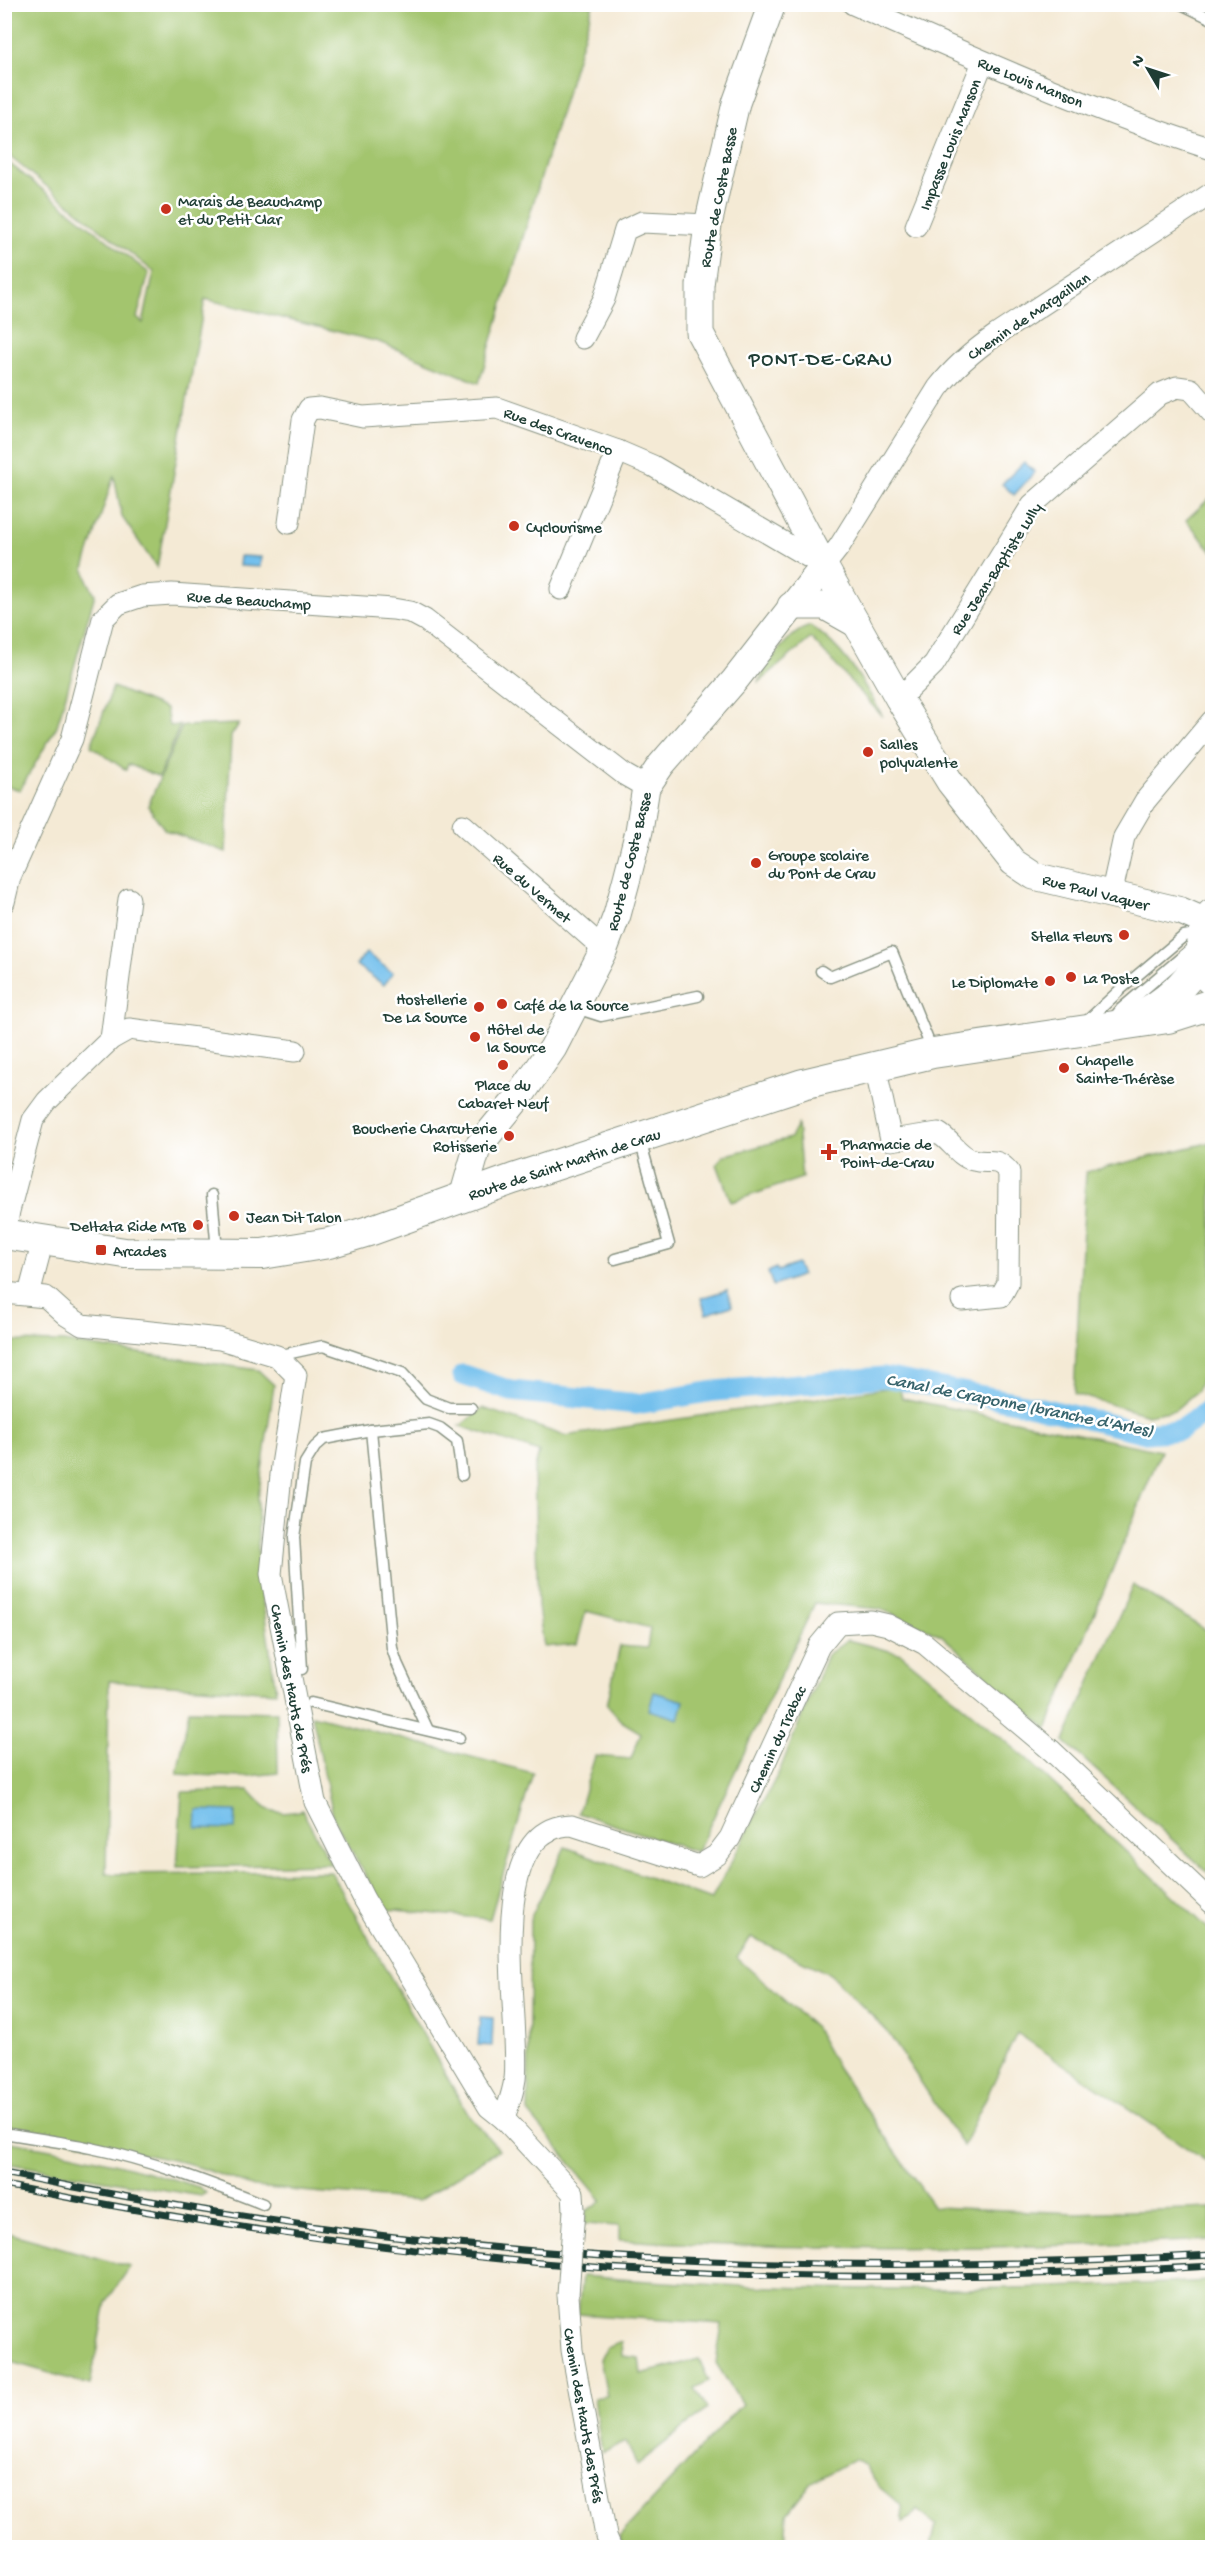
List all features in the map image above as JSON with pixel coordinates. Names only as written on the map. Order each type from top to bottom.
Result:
[{"type":"main road","name":"Route de Saint Martin de Crau","points":[[1113,1026],[1160,1006],[1179,988],[1206,943]]},
{"type":"main road","name":"Route de Saint Martin de Crau","points":[[5,1234],[125,1252],[262,1254],[329,1243],[802,1083],[933,1053],[1168,1018],[1212,1004]]},
{"type":"street","name":"Route de Coste Basse","points":[[463,1197],[477,1148],[553,1048],[576,1008],[604,949],[617,915],[627,878],[639,831],[646,787],[661,765],[735,680],[824,566],[700,333],[700,285],[708,225],[736,103],[772,4]]},
{"type":"street","name":"Rue Louis Manson","points":[[853,4],[983,62],[1159,131],[1212,149]]},
{"type":"street","name":"Impasse Louis Manson","points":[[916,226],[983,62]]},
{"type":"street","name":"Chemin de Margaillan","points":[[824,566],[839,548],[952,369],[967,355],[996,335],[1212,193]]},
{"type":"street","points":[[583,338],[604,299],[625,230],[642,222],[708,225]]},
{"type":"street","name":"Rue Jean-Baptiste Lully","points":[[900,699],[934,664],[1032,505],[1160,394],[1177,387],[1191,389],[1212,413]]},
{"type":"street","name":"Rue des Cravenco","points":[[289,523],[303,420],[309,409],[320,408],[363,417],[497,408],[618,451],[653,466],[824,566]]},
{"type":"street","points":[[561,589],[618,451]]},
{"type":"street","name":"Rue Paul Vaquer","points":[[824,566],[950,782],[1013,862],[1035,876],[1181,911],[1199,919],[1206,943]]},
{"type":"street","name":"Rue de Beauchamp","points":[[4,902],[10,877],[72,739],[103,619],[118,604],[142,596],[172,594],[410,612],[425,620],[625,775],[646,787]]},
{"type":"street","points":[[791,606],[825,606],[859,625]]},
{"type":"street","points":[[1111,896],[1124,837],[1145,801],[1212,721]]},
{"type":"street","name":"Rue du Vermet","points":[[462,825],[604,949]]},
{"type":"street","points":[[111,1039],[129,899]]},
{"type":"street","points":[[4,1240],[9,1211],[33,1120],[47,1101],[111,1039],[129,1029],[295,1051]]},
{"type":"street","points":[[875,1066],[891,1140],[938,1133],[973,1160],[993,1160],[1009,1172],[1008,1283],[1001,1296],[962,1300]]},
{"type":"street","points":[[28,1294],[43,1241]]},
{"type":"street","points":[[4,1293],[46,1297],[66,1315],[82,1324],[220,1339],[277,1356]]},
{"type":"street","name":"Chemin des Hauts de Prés","points":[[277,1356],[296,1375],[282,1465],[271,1574],[304,1700],[310,1783],[315,1802],[364,1899],[489,2107],[504,2119],[573,2193],[574,2210]]},
{"type":"street","name":"Chemin du Trabac","points":[[504,2119],[515,2079],[512,1919],[522,1865],[530,1846],[546,1832],[572,1825],[699,1866],[717,1855],[730,1839],[819,1646],[838,1623],[871,1621],[888,1625],[925,1644],[1052,1751],[1212,1904]]},
{"type":"street","name":"Chemin des Hauts des Prés","points":[[574,2210],[568,2295],[572,2350],[606,2536],[611,2547]]},
{"type":"lane","points":[[1181,4],[1212,19]]},
{"type":"lane","points":[[1076,1031],[1121,989],[1184,936],[1206,943]]},
{"type":"lane","points":[[821,971],[830,977],[892,952],[933,1053]]},
{"type":"lane","points":[[576,1008],[601,1016],[699,996]]},
{"type":"lane","points":[[615,1259],[669,1244],[639,1138]]},
{"type":"lane","points":[[212,1195],[217,1254]]},
{"type":"lane","points":[[277,1356],[323,1346],[402,1373],[426,1399],[449,1408],[471,1408]]},
{"type":"lane","points":[[302,1669],[293,1554],[305,1462],[315,1447],[324,1439],[371,1430],[429,1424],[440,1428],[457,1441],[462,1475]]},
{"type":"lane","points":[[371,1430],[392,1648],[428,1730]]},
{"type":"lane","points":[[304,1700],[459,1738]]},
{"type":"lane","points":[[4,2133],[92,2148],[136,2160],[208,2182],[262,2204]]},
{"type":"green space","points":[[5,4],[593,5],[479,383],[379,342],[205,299],[157,568],[122,517],[114,475],[84,568],[95,594],[57,726],[20,790],[4,786],[5,160],[149,273],[137,318],[143,323],[154,272],[5,153]]},
{"type":"green space","points":[[1212,496],[1212,551],[1186,520]]},
{"type":"green space","points":[[810,626],[843,655],[883,717],[811,638],[758,683],[767,666],[786,642]]},
{"type":"green space","points":[[113,687],[166,709],[169,726],[180,725],[159,777],[128,764],[126,770],[91,746]]},
{"type":"green space","points":[[239,724],[231,736],[226,852],[165,830],[148,806],[182,726]]},
{"type":"green space","points":[[797,1125],[802,1178],[731,1202],[717,1164],[723,1156],[790,1138]]},
{"type":"green space","points":[[1212,1142],[1212,1352],[1197,1391],[1175,1410],[1148,1415],[1074,1394],[1086,1172]]},
{"type":"green space","points":[[4,1341],[63,1342],[258,1370],[274,1385],[258,1499],[258,1569],[276,1692],[109,1681],[106,1874],[331,1872],[468,2114],[499,2150],[418,2201],[254,2187],[187,2163],[5,2127]]},
{"type":"green space","points":[[899,1386],[902,1398],[1161,1451],[1047,1729],[941,1635],[881,1609],[815,1603],[697,1852],[578,1813],[595,1756],[631,1759],[641,1733],[621,1721],[607,1705],[620,1646],[647,1648],[650,1628],[586,1611],[577,1644],[544,1647],[538,1607],[534,1472],[539,1452],[460,1426],[483,1408],[565,1436]]},
{"type":"green space","points":[[1133,1585],[1212,1634],[1212,1876],[1064,1741]]},
{"type":"green space","points":[[848,1640],[901,1654],[1027,1759],[1212,1932],[1212,2165],[1017,2033],[963,2146],[887,2031],[830,1974],[751,1937],[737,1958],[815,2028],[836,2066],[934,2207],[1076,2213],[1212,2208],[1212,2240],[990,2247],[841,2248],[619,2240],[619,2226],[585,2224],[586,2211],[602,2201],[528,2112],[530,1919],[565,1847],[711,1900],[779,1772],[827,1655]]},
{"type":"green space","points":[[189,1710],[277,1712],[278,1773],[240,1777],[177,1774]]},
{"type":"green space","points":[[312,1715],[533,1773],[490,1919],[385,1909],[334,1820]]},
{"type":"green space","points":[[249,1790],[261,1803],[272,1810],[285,1813],[302,1810],[331,1864],[177,1867],[182,1792]]},
{"type":"green space","points":[[4,2141],[126,2166],[199,2187],[206,2193],[201,2196],[5,2163]]},
{"type":"green space","points":[[5,2232],[130,2267],[106,2302],[90,2385],[5,2360]]},
{"type":"green space","points":[[582,2276],[740,2286],[897,2289],[976,2289],[1212,2281],[1212,2547],[931,2547],[936,2525],[917,2510],[911,2518],[903,2522],[902,2506],[878,2486],[864,2464],[854,2459],[812,2482],[787,2514],[785,2547],[623,2547],[619,2536],[742,2404],[716,2363],[722,2324],[578,2314]]},
{"type":"green space","points":[[621,2342],[622,2356],[639,2358],[641,2374],[699,2359],[709,2381],[695,2388],[707,2409],[637,2465],[626,2442],[602,2452],[594,2398],[607,2396],[600,2359],[607,2348]]},
{"type":"water","points":[[1024,462],[1035,472],[1014,495],[1002,484]]},
{"type":"water","points":[[240,556],[261,557],[260,567],[239,566]]},
{"type":"water","points":[[366,953],[393,973],[384,985],[356,965]]},
{"type":"water","points":[[797,1264],[802,1275],[773,1286],[768,1272]]},
{"type":"water","points":[[727,1290],[732,1306],[706,1314],[701,1298]]},
{"type":"water","points":[[654,1692],[684,1701],[679,1719],[649,1710]]},
{"type":"water","points":[[197,1810],[236,1811],[235,1829],[196,1828]]},
{"type":"water","points":[[480,2017],[493,2018],[492,2046],[478,2045]]},
{"type":"waterway","name":"Canal de Craponne (branche d'Arles)","points":[[463,1375],[511,1391],[637,1404],[714,1391],[884,1377],[1020,1403],[1146,1433],[1180,1430],[1210,1409],[1212,1404]]},
{"type":"railway","points":[[4,2173],[161,2203],[320,2228],[559,2253],[711,2261],[854,2264],[1069,2262],[1212,2255]]},
{"type":"railway","points":[[4,2185],[272,2232],[474,2257],[625,2269],[793,2276],[961,2276],[1212,2266]]},
{"type":"place","name":"Marais de Beauchamp et du Petit Clar","points":[[166,209]]},
{"type":"place","name":"Cyclourisme","points":[[514,526]]},
{"type":"place","name":"Salles polyvalente","points":[[868,752]]},
{"type":"place","name":"Groupe scolaire du Pont de Crau","points":[[756,863]]},
{"type":"place","name":"Stella Fleurs","points":[[1124,935]]},
{"type":"place","name":"La Poste","points":[[1071,977]]},
{"type":"place","name":"Le Diplomate","points":[[1050,981]]},
{"type":"place","name":"Café de la Source","points":[[502,1004]]},
{"type":"place","name":"Hostellerie De La Source","points":[[479,1007]]},
{"type":"place","name":"Hôtel de la Source","points":[[475,1037]]},
{"type":"place","name":"Place du Cabaret Neuf","points":[[503,1065]]},
{"type":"place","name":"Chapelle Sainte-Thérèse","points":[[1064,1068]]},
{"type":"place","name":"Boucherie Charcuterie Rotisserie","points":[[509,1136]]},
{"type":"place","name":"Pharmacie de Point-de-Crau","points":[[829,1152]]},
{"type":"place","name":"Jean Dit Talon","points":[[234,1216]]},
{"type":"place","name":"Deltata Ride MTB","points":[[198,1225]]},
{"type":"place","name":"Arcades","points":[[101,1250]]},
{"type":"district","name":"PONT-DE-CRAU","points":[[821,358]]}]
